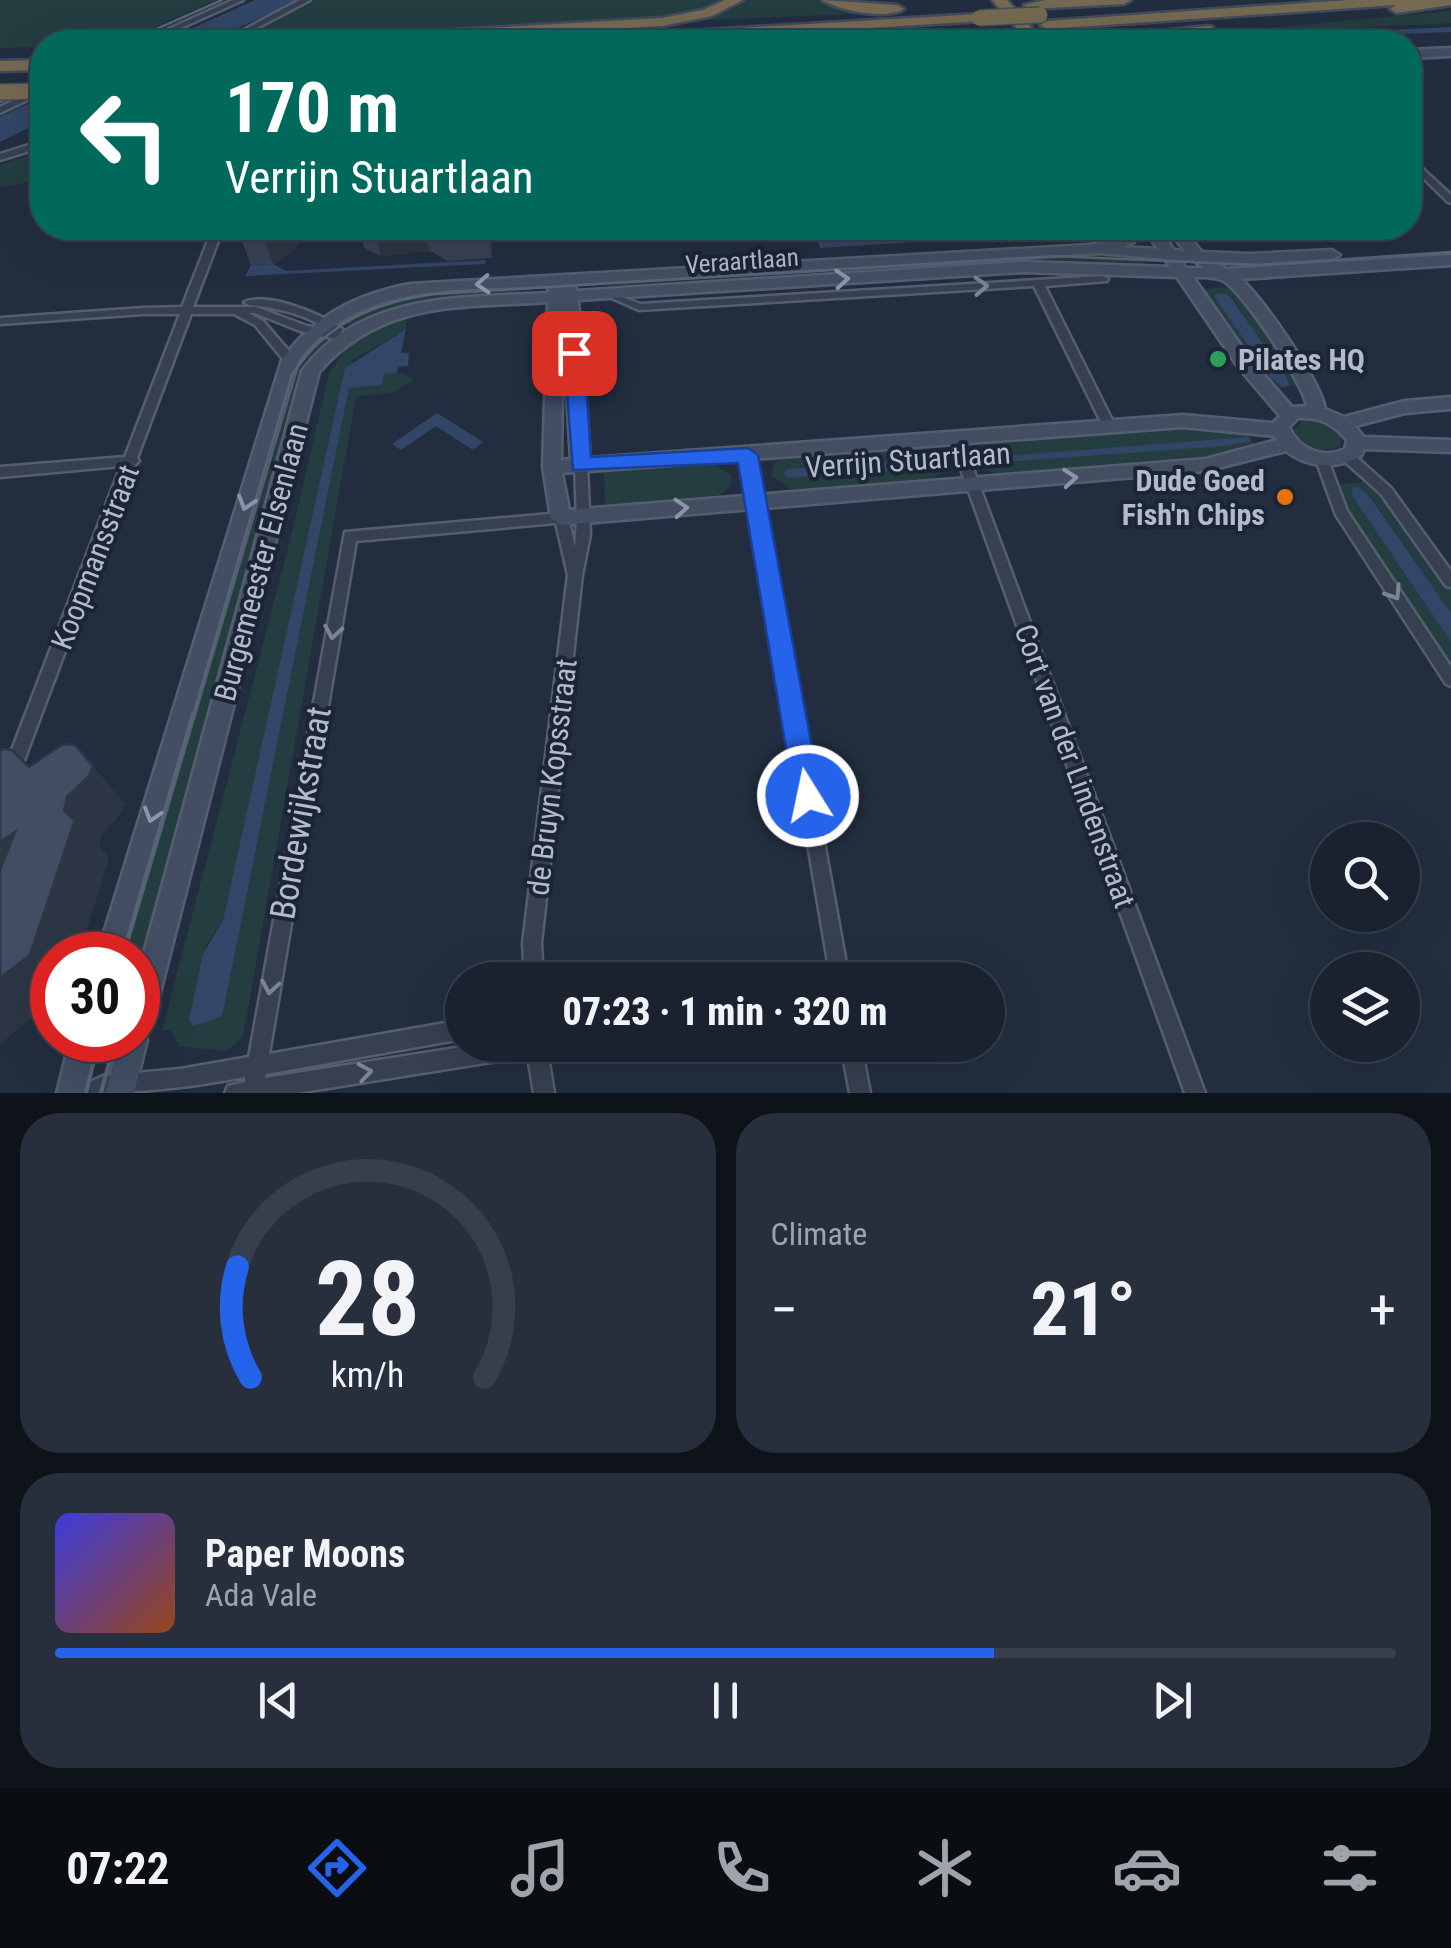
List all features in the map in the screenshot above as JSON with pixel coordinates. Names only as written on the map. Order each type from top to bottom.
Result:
[{"type":"highway","points":[[591,28],[682,19],[736,0]]},
{"type":"highway","points":[[828,0],[879,9],[1039,15],[1410,0]]},
{"type":"highway","points":[[1001,0],[1028,30]]},
{"type":"highway","points":[[1039,15],[1124,0]]},
{"type":"highway","points":[[551,30],[980,12],[1039,15],[1259,0]]},
{"type":"highway","points":[[1200,30],[1451,1]]},
{"type":"highway","points":[[866,30],[980,12]]},
{"type":"highway","points":[[727,30],[980,12],[1006,30]]},
{"type":"highway","points":[[0,53],[30,52]]},
{"type":"highway","points":[[0,66],[30,76]]},
{"type":"highway","points":[[0,78],[30,80]]},
{"type":"highway","points":[[0,92],[30,83]]},
{"type":"street","points":[[171,30],[239,0]]},
{"type":"street","points":[[249,30],[306,0]]},
{"type":"street","points":[[1422,53],[1451,52]]},
{"type":"street","points":[[0,110],[30,88]]},
{"type":"street","points":[[0,157],[30,148]]},
{"type":"street","points":[[1422,172],[1451,200]]},
{"type":"street","points":[[188,310],[214,240]]},
{"type":"street","name":"Veraartlaan","points":[[1089,250],[1125,240]]},
{"type":"street","points":[[1160,240],[1286,429],[1322,460],[1341,512],[1451,680]]},
{"type":"street","points":[[1188,240],[1198,257],[1240,285],[1312,393],[1317,412]]},
{"type":"street","name":"Veraartlaan","points":[[562,289],[1089,250],[1248,259],[1451,249]]},
{"type":"street","points":[[1184,272],[1198,257]]},
{"type":"street","name":"Veraartlaan","points":[[562,289],[612,296],[1023,267],[1222,274],[1451,260]]},
{"type":"street","points":[[1056,268],[1038,282],[1108,426]]},
{"type":"street","name":"Veraartlaan","points":[[612,296],[639,307],[1104,278]]},
{"type":"street","name":"Burgemeester Elsenlaan","points":[[117,932],[290,360],[328,330],[405,308],[562,289]]},
{"type":"street","name":"de Bruyn Kopsstraat","points":[[533,962],[532,943],[575,575],[582,557],[584,515],[562,289]]},
{"type":"street","name":"de Bruyn Kopsstraat","points":[[562,289],[552,467],[575,575]]},
{"type":"street","points":[[0,321],[259,302],[328,330]]},
{"type":"street","points":[[188,310],[256,310],[328,330]]},
{"type":"street","name":"Koopmansstraat","points":[[0,803],[188,310]]},
{"type":"street","points":[[234,311],[259,323],[290,360]]},
{"type":"street","name":"Burgemeester Elsenlaan","points":[[160,941],[312,370],[328,330]]},
{"type":"street","points":[[1317,412],[1342,423],[1390,409],[1451,402]]},
{"type":"street","points":[[1286,429],[1317,412]]},
{"type":"street","name":"Verrijn Stuartlaan","points":[[552,467],[1183,421],[1286,429]]},
{"type":"street","points":[[1342,423],[1352,450],[1451,582]]},
{"type":"street","name":"Verrijn Stuartlaan","points":[[350,536],[1206,465],[1286,429]]},
{"type":"street","name":"Cort van der Lindenstraat","points":[[956,439],[1195,1093]]},
{"type":"street","points":[[1322,460],[1352,450],[1451,446]]},
{"type":"street","points":[[748,455],[837,962]]},
{"type":"street","points":[[0,472],[132,461]]},
{"type":"street","name":"Bordewijkstraat","points":[[244,1092],[257,1064],[350,536]]},
{"type":"street","points":[[88,1093],[445,1033]]},
{"type":"street","points":[[244,1092],[445,1060]]},
{"type":"street","points":[[71,1093],[79,1062]]},
{"type":"street","points":[[121,1088],[128,1062]]},
{"type":"street","points":[[539,1062],[544,1093]]},
{"type":"street","points":[[855,1062],[860,1093]]},
{"type":"green space","points":[[0,0],[216,0],[147,30],[30,30],[30,47],[0,48]]},
{"type":"green space","points":[[311,0],[725,0],[692,12],[624,21],[395,30],[254,30]]},
{"type":"green space","points":[[745,0],[820,0],[844,7],[897,12],[688,21]]},
{"type":"green space","points":[[1451,11],[1451,23],[1247,30]]},
{"type":"green space","points":[[30,155],[30,182],[0,187],[0,165]]},
{"type":"green space","points":[[1066,254],[1143,256],[1146,267],[1011,265],[609,289],[609,281]]},
{"type":"green space","points":[[1235,286],[1287,357],[1303,387],[1289,386],[1287,377],[1230,295],[1217,293],[1215,296],[1269,376],[1282,387],[1270,389],[1200,290]]},
{"type":"green space","points":[[521,287],[521,295],[422,302],[351,326],[339,323],[360,311],[404,297]]},
{"type":"green space","points":[[406,318],[406,329],[352,360],[223,920],[205,947],[218,1021],[349,388],[382,385],[384,374],[403,373],[414,380],[392,393],[356,396],[243,1037],[227,1051],[179,1046],[171,1030],[162,1031],[292,533],[329,373],[350,344],[373,330]]},
{"type":"green space","points":[[321,336],[328,342],[314,359],[164,900],[157,901],[149,932],[126,932],[291,368]]},
{"type":"green space","points":[[1303,420],[1330,425],[1342,437],[1340,446],[1326,449],[1307,445],[1294,430]]},
{"type":"green space","points":[[1184,426],[1245,430],[1257,450],[1222,458],[1006,475],[988,471],[979,448],[991,441]],"holes":[[[1251,441],[1002,462],[995,457]]]},
{"type":"green space","points":[[923,447],[938,454],[945,463],[944,470],[930,481],[794,491],[771,476],[773,466],[782,458]],"holes":[[[928,461],[927,468],[789,478],[785,472]]]},
{"type":"green space","points":[[711,463],[732,475],[731,486],[717,497],[605,505],[604,471]]},
{"type":"green space","points":[[1371,481],[1451,588],[1451,613],[1371,497],[1351,488],[1353,497],[1451,642],[1451,669],[1349,516],[1334,485]]},
{"type":"water","points":[[255,0],[299,0],[233,30],[189,30]]},
{"type":"water","points":[[1451,27],[1451,32],[1390,30]]},
{"type":"water","points":[[30,103],[30,127],[0,142],[0,117]]},
{"type":"water","points":[[818,240],[948,240],[820,248]]},
{"type":"water","points":[[486,260],[485,264],[245,276],[251,265],[273,264],[286,271]]},
{"type":"water","points":[[1229,295],[1287,377],[1289,386],[1282,387],[1269,376],[1214,296]]},
{"type":"water","points":[[406,329],[401,353],[409,353],[408,366],[398,367],[397,373],[384,374],[382,385],[349,388],[222,1017],[193,1026],[189,1020],[203,954],[223,920],[345,368]]},
{"type":"water","points":[[437,413],[483,442],[473,450],[436,426],[401,450],[392,444]]},
{"type":"water","points":[[1248,437],[1251,441],[1224,446],[1002,462],[995,457]]},
{"type":"water","points":[[924,460],[930,465],[927,468],[789,478],[783,474],[787,469]]},
{"type":"water","points":[[1359,487],[1451,613],[1451,642],[1353,497],[1351,488]]},
{"type":"building","points":[[63,744],[75,745],[93,766],[89,776],[67,797],[64,811],[75,820],[38,932],[30,932],[30,955],[0,978],[0,870],[15,832],[0,842],[0,751],[12,750],[29,767]]},
{"type":"tram line","points":[[154,30],[222,0]]},
{"type":"tram line","points":[[0,102],[30,88]]},
{"type":"tram line","points":[[193,716],[292,375],[320,342],[372,309],[435,294],[1055,256],[1257,265],[1451,252]]},
{"type":"tram line","points":[[130,932],[193,714]]},
{"type":"tram line","points":[[86,1093],[94,1062]]},
{"type":"tram line","points":[[101,1093],[109,1062]]},
{"type":"place","name":"Pilates HQ","points":[[1218,359]]},
{"type":"place","name":"Dude Goed Fish'n Chips","points":[[1285,497]]},
{"type":"route","points":[[574,353],[580,465],[748,455],[808,796]]}]
